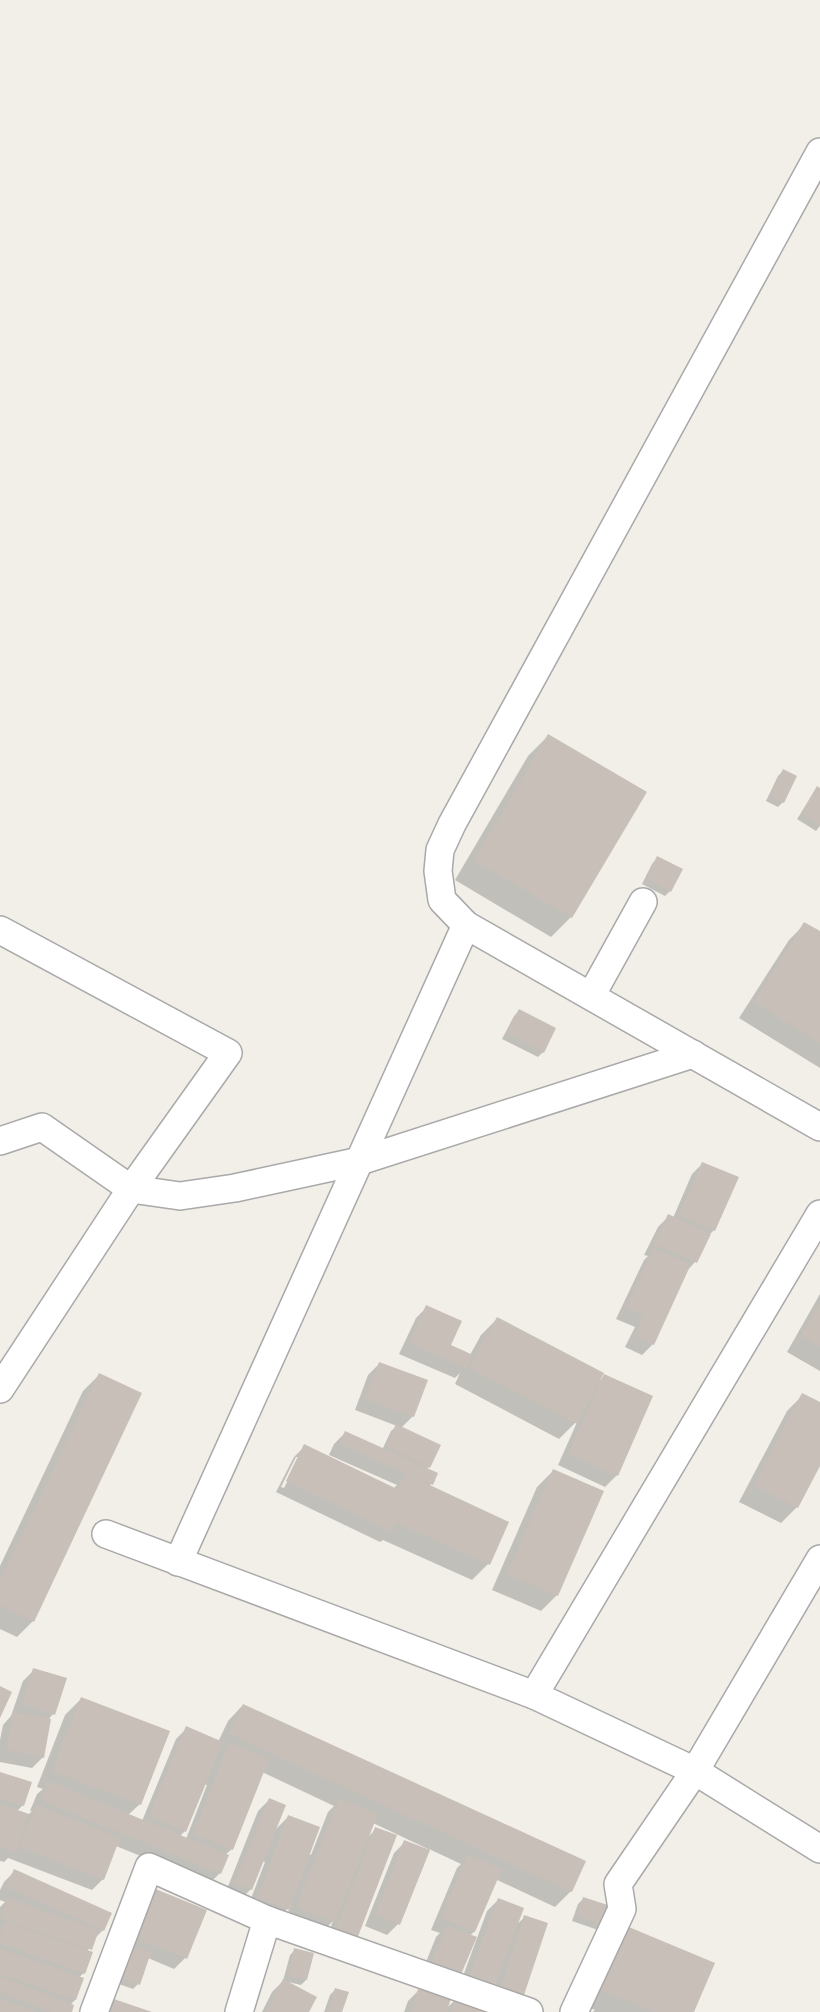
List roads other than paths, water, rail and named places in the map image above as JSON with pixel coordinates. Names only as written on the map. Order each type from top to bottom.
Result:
[{"type":"street","points":[[820,152],[452,824],[440,850],[438,871],[442,900],[466,925],[820,1127]]},
{"type":"street","points":[[591,996],[643,902]]},
{"type":"street","points":[[178,1562],[466,925]]},
{"type":"street","points":[[0,930],[228,1053],[131,1189],[0,1389]]},
{"type":"street","points":[[0,1141],[42,1127],[131,1189],[180,1196],[235,1188],[360,1161],[693,1054]]},
{"type":"street","points":[[534,1695],[820,1214]]},
{"type":"street","points":[[106,1534],[534,1695],[695,1771],[820,1849]]},
{"type":"street","points":[[574,2012],[622,1909],[618,1884],[695,1771],[820,1559]]},
{"type":"street","points":[[94,2012],[149,1867],[267,1920],[529,2012]]},
{"type":"street","points":[[239,2012],[267,1920]]}]
